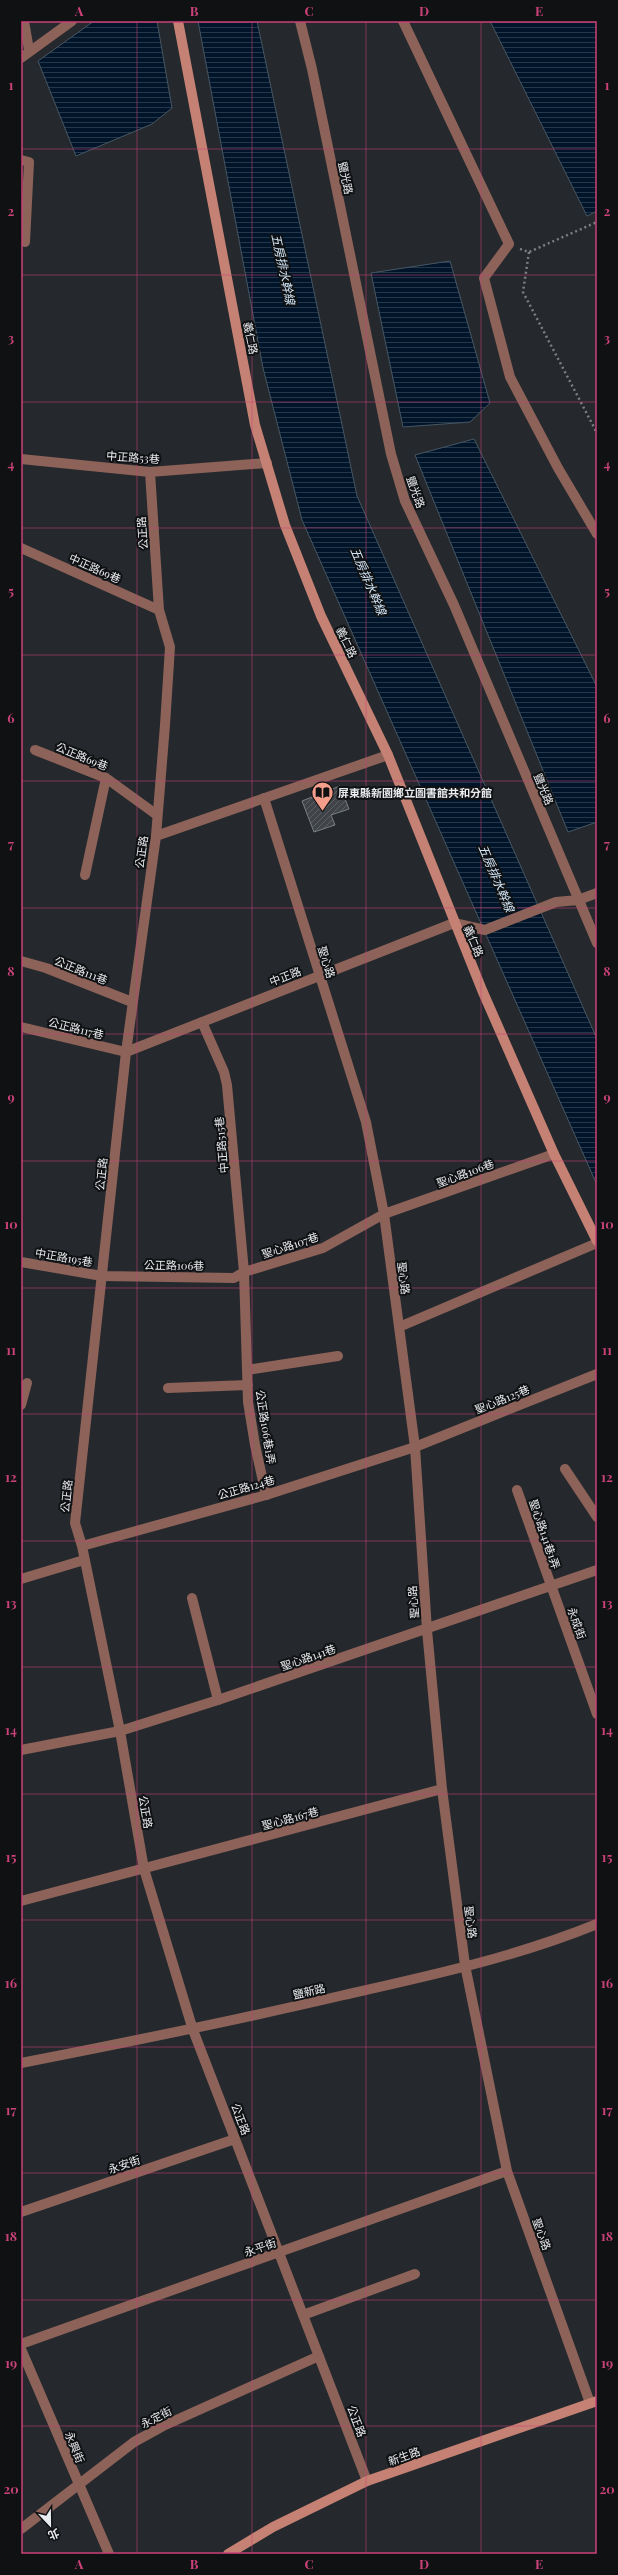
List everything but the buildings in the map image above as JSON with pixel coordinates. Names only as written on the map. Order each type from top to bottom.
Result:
[{"type":"street","points":[[24,21],[29,50]]},
{"type":"street","points":[[21,58],[29,50],[72,21]]},
{"type":"street","name":"義仁路","points":[[178,21],[255,425],[285,525],[321,616],[388,755],[454,923],[554,1154],[597,1242]]},
{"type":"street","name":"鹽光路","points":[[300,21],[312,69],[391,454],[405,501],[454,605],[597,943]]},
{"type":"street","points":[[403,21],[509,244],[484,278],[510,377],[558,468],[597,534]]},
{"type":"street","points":[[21,160],[29,162],[25,242]]},
{"type":"street","name":"中正路53巷","points":[[21,458],[150,472],[267,463]]},
{"type":"street","name":"公正路","points":[[150,472],[159,610],[170,647],[158,815],[126,1052],[74,1523],[82,1546],[120,1731],[144,1869],[193,2030],[367,2481]]},
{"type":"street","name":"中正路69巷","points":[[21,548],[159,610]]},
{"type":"street","name":"公正路69巷","points":[[35,750],[106,778],[158,815]]},
{"type":"street","points":[[156,836],[388,755]]},
{"type":"street","points":[[85,876],[106,778]]},
{"type":"street","name":"聖心路","points":[[264,798],[366,1122],[384,1214],[415,1447],[427,1630],[442,1790],[464,1965],[507,2171],[594,2402]]},
{"type":"street","points":[[454,923],[485,930],[556,902],[578,900],[597,893]]},
{"type":"street","name":"中正路","points":[[126,1052],[454,923]]},
{"type":"street","name":"公正路111巷","points":[[21,961],[46,968],[132,1002]]},
{"type":"street","name":"中正路515巷","points":[[202,1022],[224,1072],[228,1085],[244,1272]]},
{"type":"street","name":"公正路117巷","points":[[21,1027],[126,1052]]},
{"type":"street","name":"聖心路106巷","points":[[384,1214],[554,1154]]},
{"type":"street","name":"聖心路107巷","points":[[244,1272],[323,1248],[384,1214]]},
{"type":"street","points":[[399,1327],[597,1242]]},
{"type":"street","name":"中正路195巷","points":[[21,1262],[102,1276]]},
{"type":"street","name":"公正路106巷","points":[[102,1276],[234,1278],[244,1272]]},
{"type":"street","name":"公正路106巷1弄","points":[[244,1272],[248,1385],[255,1445],[266,1495]]},
{"type":"street","points":[[248,1370],[338,1356]]},
{"type":"street","name":"聖心路125巷","points":[[415,1447],[597,1374]]},
{"type":"street","points":[[21,1405],[27,1383]]},
{"type":"street","name":"公正路106巷1弄","points":[[168,1388],[248,1385]]},
{"type":"street","name":"公正路124巷","points":[[82,1546],[266,1495],[415,1447]]},
{"type":"street","points":[[565,1469],[597,1517]]},
{"type":"street","name":"聖心路141巷1弄","points":[[517,1490],[550,1586]]},
{"type":"street","points":[[21,1579],[84,1560]]},
{"type":"street","name":"聖心路141巷","points":[[21,1750],[120,1731],[427,1630],[597,1570]]},
{"type":"street","name":"永成街","points":[[550,1586],[597,1714]]},
{"type":"street","points":[[192,1598],[218,1700]]},
{"type":"street","name":"聖心路167巷","points":[[21,1901],[442,1790]]},
{"type":"street","name":"鹽新路","points":[[21,2063],[193,2030],[427,1977],[569,1935],[597,1924]]},
{"type":"street","name":"永安街","points":[[21,2212],[235,2139]]},
{"type":"street","name":"永平街","points":[[21,2344],[507,2171]]},
{"type":"street","points":[[303,2315],[415,2274]]},
{"type":"street","name":"永興街","points":[[21,2349],[108,2554]]},
{"type":"street","name":"永定街","points":[[21,2529],[77,2484],[134,2442],[163,2426],[319,2356]]},
{"type":"street","name":"新生路","points":[[228,2554],[273,2527],[367,2481],[594,2402]]},
{"type":"path","points":[[509,244],[529,252],[597,222]]},
{"type":"path","points":[[529,252],[523,292],[597,433]]},
{"type":"water","points":[[94,21],[157,21],[172,108],[152,124],[76,156],[38,61]]},
{"type":"water","name":"五房排水幹線","points":[[198,21],[257,21],[357,496],[597,1039],[597,1185],[302,520],[263,368]]},
{"type":"water","points":[[490,21],[597,21],[597,211],[587,216]]},
{"type":"water","points":[[450,261],[490,403],[470,422],[403,427],[371,273]]},
{"type":"water","points":[[474,439],[597,687],[597,822],[568,832],[415,455]]},
{"type":"place","name":"屏東縣新園鄉立圖書館共和分館","points":[[323,812]]}]
